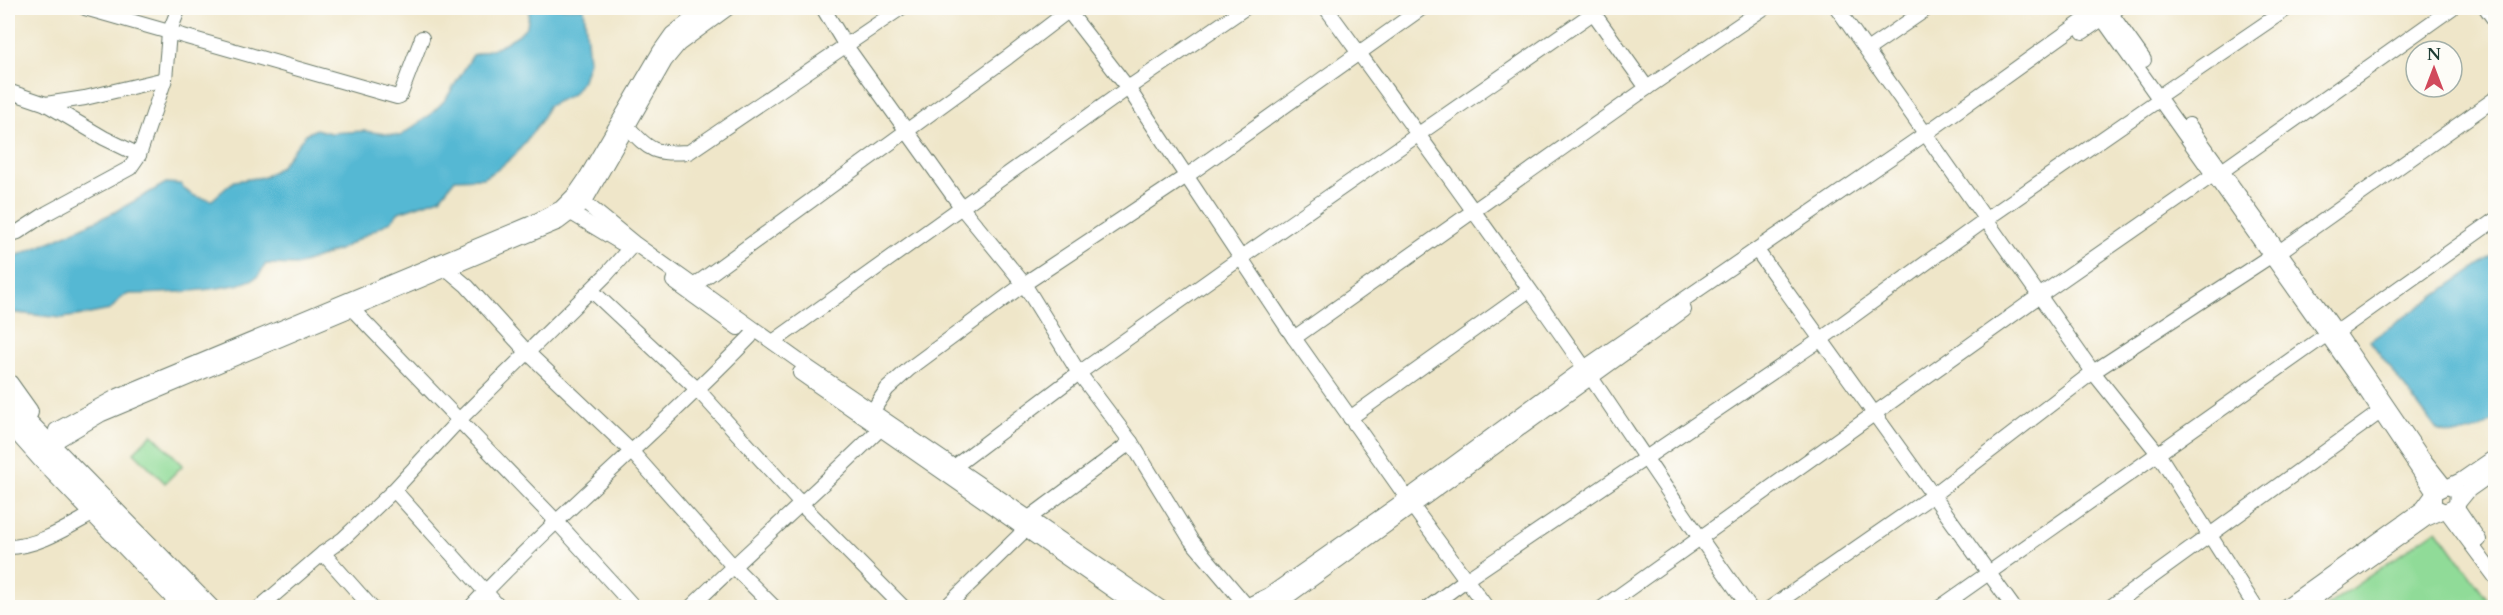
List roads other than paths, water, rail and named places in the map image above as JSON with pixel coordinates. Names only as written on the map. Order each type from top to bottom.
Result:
[{"type":"highway","points":[[8,384],[44,444],[94,513],[186,608]]},
{"type":"highway","points":[[10,411],[209,608]]},
{"type":"highway","points":[[8,435],[44,444]]},
{"type":"street","points":[[86,8],[397,97],[400,96],[422,38]]},
{"type":"street","points":[[8,235],[126,172],[139,155],[165,79],[169,33],[179,8]]},
{"type":"street","points":[[580,198],[660,51],[672,34],[706,8]]},
{"type":"street","points":[[44,444],[77,417],[118,396],[374,295],[448,270],[546,229],[580,198],[627,126],[665,61],[679,44],[728,8]]},
{"type":"street","points":[[823,8],[846,46],[908,129],[962,208],[1024,284],[1079,373],[1131,442],[1191,540],[1244,606],[1269,595],[1410,502]]},
{"type":"street","points":[[627,126],[641,142],[656,152],[689,152],[901,8]]},
{"type":"street","points":[[695,285],[1008,57],[1069,8],[1188,175],[1294,338],[1487,608]]},
{"type":"street","points":[[773,342],[1128,88],[1245,8]]},
{"type":"street","points":[[1326,8],[1419,133],[1528,291],[1588,373],[1698,538],[1749,608]]},
{"type":"street","points":[[870,415],[887,389],[909,369],[1024,284],[1188,175],[1422,8]]},
{"type":"street","points":[[1294,338],[1472,210],[1764,8]]},
{"type":"street","points":[[1837,8],[2093,372],[2157,452],[2256,608]]},
{"type":"street","points":[[1868,50],[1928,8]]},
{"type":"street","points":[[1428,608],[1467,579],[1820,340],[1985,220],[2288,8]]},
{"type":"street","points":[[1602,608],[2039,296],[2452,8]]},
{"type":"street","points":[[2486,8],[2496,22]]},
{"type":"street","points":[[954,467],[1079,373],[1595,9],[1647,88]]},
{"type":"street","points":[[1588,373],[1631,348],[2104,10],[2274,254],[2422,457],[2440,490],[2434,506],[2451,509],[2496,564]]},
{"type":"street","points":[[46,104],[84,98],[165,79]]},
{"type":"street","points":[[8,91],[46,104],[104,138],[139,155]]},
{"type":"street","points":[[1770,608],[1934,495],[2093,372],[2274,254],[2496,98]]},
{"type":"street","points":[[1276,607],[1410,502],[1588,373],[1928,137]]},
{"type":"street","points":[[580,198],[634,243],[773,342],[884,426],[1027,524],[1161,608]]},
{"type":"street","points":[[567,210],[629,249],[750,337],[870,415]]},
{"type":"street","points":[[44,444],[102,414],[353,310],[374,295],[567,210]]},
{"type":"street","points":[[1939,608],[2157,452],[2496,219]]},
{"type":"street","points":[[259,608],[323,553],[343,539],[394,490],[458,421],[591,290],[629,249]]},
{"type":"street","points":[[1761,256],[2014,608]]},
{"type":"street","points":[[448,270],[467,286],[527,352],[631,451],[733,566],[776,608]]},
{"type":"street","points":[[591,290],[698,390],[802,505],[904,608]]},
{"type":"street","points":[[1350,418],[1528,291]]},
{"type":"street","points":[[353,310],[557,522],[635,608]]},
{"type":"street","points":[[2331,333],[2380,412],[2440,490],[2457,491],[2451,509]]},
{"type":"street","points":[[470,608],[631,451],[698,390],[750,337]]},
{"type":"street","points":[[2109,608],[2380,412]]},
{"type":"street","points":[[884,426],[954,467],[1138,608]]},
{"type":"street","points":[[690,608],[884,426]]},
{"type":"street","points":[[945,608],[1027,524],[1131,442]]},
{"type":"street","points":[[2283,608],[2423,508],[2440,490],[2461,480],[2496,456]]},
{"type":"street","points":[[2301,608],[2426,519],[2451,509],[2469,490],[2496,471]]},
{"type":"street","points":[[394,490],[500,608]]},
{"type":"street","points":[[2451,509],[2496,578]]},
{"type":"street","points":[[8,548],[36,542],[94,513]]},
{"type":"street","points":[[323,553],[372,608]]},
{"type":"water","points":[[530,8],[584,8],[589,61],[583,80],[573,94],[548,106],[541,121],[516,154],[497,170],[483,178],[455,179],[440,198],[399,212],[391,221],[341,249],[298,265],[266,264],[258,276],[249,281],[196,291],[129,294],[122,297],[110,310],[62,318],[8,312],[8,259],[115,212],[166,183],[181,184],[190,194],[212,200],[234,181],[264,177],[280,167],[306,134],[316,129],[330,133],[365,131],[400,136],[430,115],[446,99],[473,55],[498,47],[518,35],[527,26]]},
{"type":"water","points":[[2495,254],[2495,419],[2467,433],[2446,433],[2437,430],[2370,341]]}]
